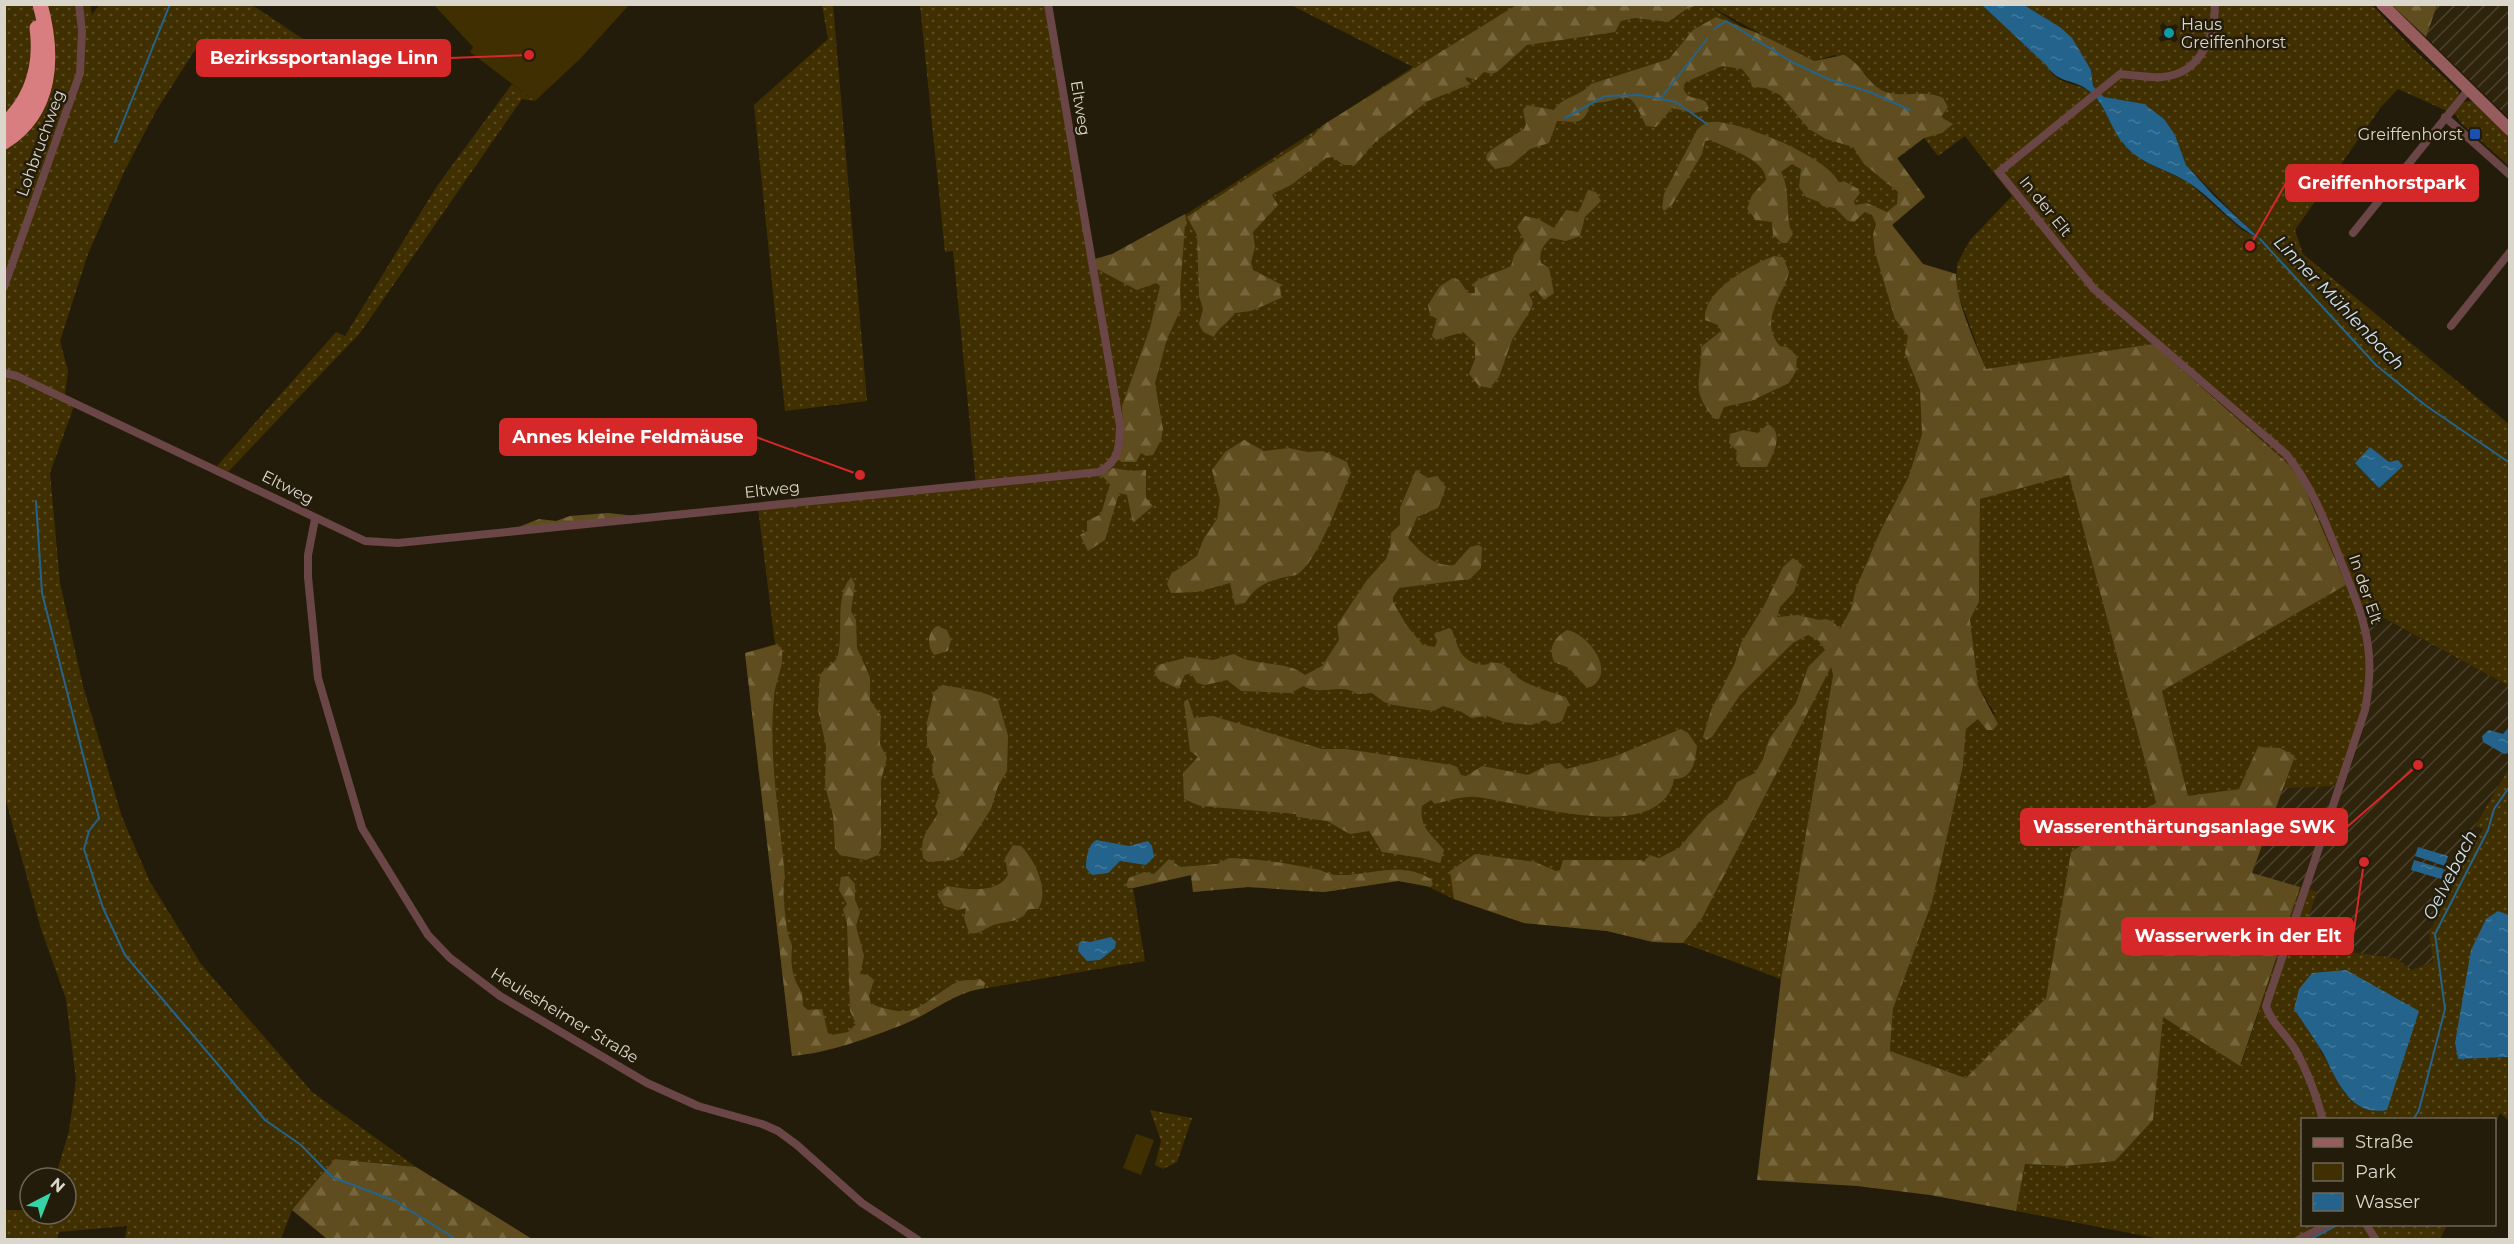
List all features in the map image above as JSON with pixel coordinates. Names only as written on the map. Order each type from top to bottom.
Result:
[{"type":"highway","points":[[4,125],[17,113],[26,100],[37,65],[39,45],[31,4]]},
{"type":"highway","points":[[4,142],[20,131],[33,115],[45,84],[50,48],[40,4]]},
{"type":"main road","points":[[2382,4],[2510,130]]},
{"type":"street","name":"Lohbruchweg","points":[[4,287],[80,73],[82,31],[79,4]]},
{"type":"street","name":"Eltweg","points":[[4,373],[17,376],[365,541],[398,543],[942,486],[1099,472],[1111,465],[1119,445],[1120,426],[1048,4]]},
{"type":"street","name":"In der Elt","points":[[2216,4],[2215,26],[2206,49],[2194,63],[2180,72],[2163,77],[2120,74],[1999,172],[2094,289],[2286,454],[2304,476],[2316,499],[2359,605],[2370,664],[2365,710],[2266,1006],[2269,1016],[2293,1046],[2306,1069],[2323,1118]]},
{"type":"street","points":[[2353,233],[2468,90]]},
{"type":"street","points":[[2445,117],[2510,175]]},
{"type":"street","points":[[2451,326],[2510,252]]},
{"type":"street","name":"Heulesheimer Straße","points":[[315,519],[308,555],[308,577],[318,678],[362,828],[428,935],[458,965],[500,996],[647,1083],[698,1106],[762,1124],[778,1131],[797,1144],[862,1203],[918,1239]]},
{"type":"street","points":[[2298,1239],[2325,1226]]},
{"type":"street","points":[[2367,1226],[2376,1239]]},
{"type":"shaded area","points":[[2437,5],[2509,5],[2509,118],[2426,37]]},
{"type":"shaded area","points":[[2362,607],[2509,686],[2509,768],[2475,826],[2484,829],[2429,932],[2433,962],[2411,970],[2396,958],[2341,951],[2308,918],[2252,873],[2284,786]]},
{"type":"green space","points":[[1518,4],[1699,5],[1688,8],[1668,22],[1635,18],[1621,21],[1615,32],[1527,45],[1497,72],[1492,74],[1484,72],[1476,80],[1466,77],[1471,84],[1428,101],[1375,142],[1355,165],[1344,165],[1332,157],[1326,158],[1291,185],[1272,195],[1278,205],[1253,232],[1255,247],[1251,262],[1253,270],[1280,284],[1281,298],[1251,311],[1235,313],[1214,337],[1203,332],[1199,324],[1203,309],[1199,296],[1197,235],[1187,217],[1313,136],[1323,125]]},
{"type":"green space","points":[[5,5],[90,5],[92,15],[99,5],[252,5],[306,41],[282,75],[200,42],[156,111],[124,172],[88,254],[60,341],[68,371],[65,394],[76,400],[50,473],[60,583],[83,686],[122,817],[150,882],[201,964],[312,1092],[416,1167],[335,1159],[292,1210],[281,1239],[125,1239],[127,1226],[59,1232],[57,1239],[5,1240],[5,1210],[18,1210],[18,1226],[78,1226],[78,1166],[59,1166],[69,1131],[76,1080],[66,999],[41,929],[5,797]]},
{"type":"green space","points":[[434,5],[629,5],[581,58],[535,101],[470,52],[473,47]]},
{"type":"green space","points":[[822,5],[833,5],[867,401],[785,411],[754,105],[828,39]]},
{"type":"green space","points":[[920,5],[1045,5],[1122,424],[1095,262],[1112,258],[1168,226],[1413,67],[1291,5],[1708,5],[1982,5],[2046,65],[2053,75],[2062,81],[2087,89],[2098,100],[2124,145],[2145,162],[2188,182],[2242,230],[2258,238],[2186,165],[2175,135],[2124,101],[2104,97],[2093,86],[2091,70],[2060,27],[2024,5],[2372,5],[2411,47],[2459,91],[2457,109],[2463,102],[2473,101],[2509,136],[2509,166],[2461,123],[2456,115],[2398,89],[2381,107],[2295,230],[2303,254],[2509,424],[2509,686],[2363,607],[2373,677],[2338,786],[2283,788],[2295,756],[2239,789],[2188,797],[2162,691],[2346,585],[2301,479],[2286,462],[2154,344],[1986,369],[1956,289],[1957,264],[1970,240],[2012,196],[1965,136],[1938,156],[1924,138],[1897,159],[1925,197],[1892,225],[1923,264],[1950,272],[1971,341],[1831,666],[1833,675],[1781,979],[1683,943],[1653,942],[1607,931],[1524,923],[1454,899],[1420,883],[1398,881],[1324,892],[1248,887],[1193,892],[1191,875],[1133,888],[1145,961],[964,992],[905,1024],[825,1050],[792,1056],[745,653],[775,644],[758,508],[976,487],[953,251],[945,252]],"holes":[[[1708,5],[1803,57],[1757,37]],[[2163,22],[2167,27],[2176,24],[2179,27],[2175,31],[2178,40],[2174,43],[2170,39],[2161,42],[2158,38],[2162,35],[2160,26]],[[1835,55],[1866,74],[1869,81],[1882,90],[1907,96],[1931,94],[1943,113],[1941,117],[1803,57],[1814,61]]]},
{"type":"green space","points":[[2392,5],[2437,5],[2426,37],[2395,8]]},
{"type":"green space","points":[[1716,17],[1760,34],[1814,61],[1844,55],[1857,65],[1874,85],[1886,92],[1929,94],[1943,98],[1948,107],[1941,117],[1953,124],[1942,133],[1924,138],[1897,158],[1925,197],[1892,225],[1923,264],[1956,274],[1959,297],[1986,369],[2153,344],[2286,462],[2301,479],[2346,585],[2162,691],[2188,796],[2239,789],[2258,747],[2280,748],[2295,756],[2252,873],[2300,887],[2240,1066],[2163,1017],[2153,1120],[2115,1161],[2065,1166],[2025,1164],[2016,1211],[1930,1195],[1857,1186],[1757,1180],[1781,979],[1833,675],[1831,667],[1702,918],[1683,943],[1653,942],[1607,931],[1524,923],[1454,899],[1450,871],[1475,854],[1535,862],[1556,871],[1560,870],[1563,860],[1641,860],[1643,862],[1650,855],[1659,858],[1679,848],[1708,814],[1727,800],[1737,782],[1755,773],[1763,759],[1769,739],[1796,703],[1808,667],[1825,650],[1819,641],[1808,635],[1793,643],[1740,695],[1712,737],[1706,740],[1703,737],[1711,710],[1735,663],[1741,643],[1764,606],[1783,567],[1793,558],[1802,565],[1794,592],[1780,607],[1777,617],[1798,615],[1819,620],[1826,619],[1832,621],[1840,629],[1851,609],[1856,588],[1880,532],[1909,476],[1922,434],[1920,390],[1905,353],[1908,336],[1895,319],[1875,252],[1873,235],[1876,224],[1872,215],[1865,212],[1854,222],[1848,221],[1835,208],[1822,206],[1819,202],[1806,197],[1799,187],[1801,169],[1792,164],[1781,172],[1786,188],[1790,228],[1793,234],[1787,243],[1782,243],[1773,235],[1772,222],[1756,220],[1747,209],[1752,195],[1766,180],[1760,166],[1753,160],[1711,140],[1705,141],[1702,154],[1672,205],[1664,211],[1662,208],[1664,194],[1697,130],[1706,123],[1715,122],[1747,129],[1804,153],[1832,173],[1839,183],[1844,181],[1858,189],[1860,193],[1854,201],[1855,205],[1867,203],[1887,212],[1897,204],[1898,192],[1864,164],[1853,147],[1826,139],[1809,129],[1780,95],[1765,88],[1752,87],[1750,79],[1742,69],[1722,66],[1686,82],[1683,87],[1685,92],[1687,95],[1706,102],[1709,108],[1705,111],[1693,113],[1672,108],[1656,127],[1646,126],[1630,99],[1591,103],[1581,120],[1557,121],[1549,143],[1530,149],[1510,166],[1495,169],[1486,159],[1491,150],[1524,129],[1526,124],[1523,110],[1527,105],[1554,110],[1562,102],[1582,92],[1591,84],[1669,59],[1693,30]],"holes":[[[2069,475],[2156,803],[2114,824],[2071,852],[2046,998],[1966,1078],[1890,1051],[1893,1009],[1932,902],[1963,766],[1966,729],[1978,719],[1987,730],[1993,730],[1998,724],[1978,686],[1970,619],[1979,602],[1980,499]]]},
{"type":"green space","points":[[512,84],[535,101],[522,99],[360,333],[228,472],[217,466],[336,332],[345,336],[437,186]]},
{"type":"green space","points":[[1588,190],[1596,192],[1601,201],[1585,217],[1580,236],[1566,241],[1551,238],[1541,252],[1540,260],[1549,268],[1554,293],[1544,300],[1536,290],[1529,294],[1533,303],[1531,309],[1512,340],[1499,377],[1490,388],[1479,386],[1469,374],[1475,359],[1475,343],[1463,332],[1436,340],[1432,336],[1437,319],[1430,315],[1428,305],[1440,286],[1453,278],[1459,280],[1468,293],[1475,293],[1474,283],[1511,266],[1514,255],[1524,240],[1517,227],[1525,216],[1538,219],[1554,228],[1566,210],[1578,212]]},
{"type":"green space","points":[[1185,214],[1187,224],[1185,225],[1180,291],[1181,309],[1167,339],[1155,383],[1163,429],[1161,440],[1153,455],[1146,456],[1141,453],[1136,462],[1121,462],[1118,458],[1123,426],[1122,406],[1150,328],[1160,286],[1156,283],[1137,290],[1097,269],[1095,259],[1112,254]]},
{"type":"green space","points":[[1774,256],[1783,257],[1789,272],[1774,309],[1771,327],[1780,346],[1787,347],[1797,356],[1796,371],[1789,383],[1751,401],[1724,407],[1719,419],[1715,419],[1699,392],[1701,347],[1721,331],[1718,325],[1705,320],[1706,309],[1711,299],[1730,280]]},
{"type":"green space","points":[[1768,424],[1773,428],[1777,438],[1767,467],[1741,467],[1736,460],[1737,451],[1729,443],[1730,434],[1743,430],[1758,433]]},
{"type":"green space","points":[[1244,440],[1264,451],[1289,448],[1308,452],[1323,451],[1347,462],[1351,473],[1328,527],[1314,555],[1298,574],[1262,586],[1253,592],[1245,603],[1235,605],[1230,583],[1197,592],[1171,593],[1167,584],[1171,574],[1197,556],[1204,538],[1217,519],[1220,500],[1212,470],[1225,452]]},
{"type":"green space","points":[[1113,468],[1131,471],[1146,470],[1146,498],[1153,506],[1133,523],[1127,495],[1119,493],[1105,540],[1088,551],[1080,535],[1087,531],[1087,521],[1101,514],[1110,484],[1101,475]]},
{"type":"green space","points":[[1416,470],[1427,478],[1437,476],[1446,487],[1438,508],[1417,517],[1408,538],[1428,558],[1447,565],[1454,565],[1470,547],[1478,545],[1482,547],[1481,568],[1470,579],[1399,588],[1393,597],[1393,602],[1407,626],[1423,645],[1435,647],[1437,641],[1434,634],[1449,628],[1462,654],[1470,661],[1484,665],[1502,664],[1525,682],[1566,697],[1569,703],[1562,721],[1554,724],[1545,720],[1531,725],[1504,722],[1487,716],[1471,718],[1462,712],[1443,706],[1434,711],[1393,705],[1384,702],[1372,693],[1357,694],[1344,689],[1316,690],[1303,686],[1291,693],[1241,691],[1227,680],[1205,685],[1197,683],[1191,673],[1185,675],[1178,689],[1158,679],[1154,671],[1158,665],[1189,657],[1213,660],[1234,654],[1252,661],[1289,667],[1305,675],[1322,666],[1339,640],[1337,625],[1367,580],[1386,559],[1390,548],[1391,533],[1400,525],[1400,508]]},
{"type":"green space","points":[[2069,474],[2156,803],[2114,824],[2072,852],[2046,998],[1967,1078],[1890,1051],[1893,1009],[1932,901],[1963,766],[1966,729],[1978,719],[1995,714],[1978,686],[1970,619],[1979,602],[1980,499]]},
{"type":"green space","points":[[608,513],[636,516],[516,528],[539,519],[556,521],[570,516]]},
{"type":"green space","points":[[851,577],[855,584],[851,611],[856,620],[857,648],[870,677],[870,700],[881,716],[880,744],[887,758],[881,780],[881,848],[878,855],[866,860],[840,855],[835,848],[833,815],[825,786],[826,746],[818,710],[820,675],[838,655],[841,604],[846,585]]},
{"type":"green space","points":[[937,626],[947,630],[951,640],[948,651],[934,655],[929,639],[931,632]]},
{"type":"green space","points":[[1567,630],[1583,638],[1597,654],[1601,672],[1598,680],[1591,687],[1586,687],[1569,668],[1554,662],[1553,643]]},
{"type":"green space","points":[[775,645],[781,647],[782,653],[774,697],[772,742],[785,878],[784,905],[792,945],[792,969],[801,992],[803,1006],[808,1010],[822,1009],[828,1033],[832,1035],[848,1032],[856,1024],[850,1011],[847,923],[843,909],[847,904],[839,890],[841,877],[848,876],[855,884],[855,900],[860,912],[856,926],[864,956],[860,974],[868,975],[874,980],[869,996],[871,1004],[887,1009],[909,1011],[925,1004],[957,982],[980,979],[985,983],[984,988],[962,994],[914,1020],[877,1034],[834,1048],[792,1056],[745,653]]},
{"type":"green space","points":[[942,685],[980,692],[998,700],[1008,736],[1007,771],[998,786],[991,809],[961,856],[953,860],[928,862],[923,858],[922,844],[938,813],[935,806],[940,793],[932,771],[934,757],[927,745],[927,722],[934,692]]},
{"type":"green space","points":[[1188,699],[1194,718],[1213,716],[1322,749],[1346,749],[1452,765],[1457,767],[1461,775],[1466,776],[1482,766],[1528,775],[1550,764],[1560,763],[1566,769],[1613,757],[1681,729],[1688,733],[1697,746],[1694,763],[1689,773],[1674,779],[1664,800],[1644,812],[1618,816],[1588,816],[1476,797],[1435,804],[1431,800],[1422,806],[1422,820],[1427,831],[1444,850],[1440,863],[1382,852],[1369,831],[1350,834],[1327,821],[1297,817],[1296,814],[1200,806],[1184,799],[1183,773],[1198,757],[1190,751],[1184,702]]},
{"type":"green space","points":[[2509,768],[2509,915],[2507,914],[2467,980],[2455,1043],[2458,1059],[2509,1057],[2509,1121],[2500,1113],[2496,1123],[2496,1118],[2301,1118],[2301,1226],[2446,1226],[2440,1239],[2312,1239],[2319,1234],[2305,1240],[2160,1239],[2016,1211],[2025,1164],[2065,1166],[2163,1016],[2241,1065],[2300,887],[2317,892],[2308,918],[2341,951],[2396,958],[2411,970],[2433,962],[2429,932],[2483,829],[2475,826]],"holes":[[[2308,1028],[2375,1112],[2345,1094]]]},
{"type":"green space","points":[[1013,845],[1021,846],[1036,867],[1042,885],[1041,902],[1038,909],[1028,909],[1017,919],[996,924],[978,933],[969,933],[964,918],[966,908],[958,910],[944,906],[937,894],[947,886],[980,889],[996,886],[1008,875],[1005,858]]},
{"type":"green space","points":[[1229,858],[1283,863],[1337,875],[1408,870],[1431,879],[1433,884],[1431,887],[1398,881],[1324,892],[1248,887],[1193,892],[1191,875],[1133,888],[1128,888],[1126,885],[1129,878],[1144,872],[1154,874],[1169,859],[1180,867],[1217,864]]},
{"type":"green space","points":[[1150,1110],[1192,1118],[1177,1162],[1163,1169],[1155,1165],[1161,1141]]},
{"type":"green space","points":[[1136,1134],[1154,1140],[1141,1175],[1123,1168]]},
{"type":"green space","points":[[335,1159],[416,1167],[532,1239],[327,1239],[292,1210]]},
{"type":"water","name":"Linner Mühlenbach","points":[[1982,5],[2024,5],[2060,27],[2072,38],[2091,70],[2093,86],[2104,97],[2144,104],[2164,119],[2175,135],[2186,165],[2214,196],[2260,239],[2241,227],[2189,183],[2138,157],[2118,137],[2094,95],[2082,86],[2056,76]]},
{"type":"water","points":[[2370,447],[2389,462],[2398,460],[2403,466],[2379,488],[2355,463]]},
{"type":"water","points":[[2509,727],[2509,753],[2504,754],[2483,742],[2482,736],[2489,730],[2503,734]]},
{"type":"water","points":[[1096,840],[1129,846],[1148,841],[1152,846],[1154,857],[1146,865],[1120,861],[1108,873],[1092,875],[1086,868],[1086,860],[1089,848]]},
{"type":"water","points":[[2418,847],[2448,856],[2445,866],[2415,856]]},
{"type":"water","points":[[2414,860],[2444,869],[2441,879],[2411,870]]},
{"type":"water","points":[[2498,911],[2509,915],[2509,1057],[2458,1059],[2455,1043],[2471,950],[2486,919]]},
{"type":"water","points":[[1111,937],[1116,942],[1115,948],[1100,960],[1087,961],[1078,951],[1079,943],[1082,941],[1090,942]]},
{"type":"water","points":[[2346,970],[2419,1011],[2387,1110],[2374,1111],[2363,1108],[2346,1094],[2320,1047],[2294,1009],[2299,989],[2312,973]]},
{"type":"waterway","points":[[115,142],[170,4]]},
{"type":"waterway","points":[[1714,29],[1726,21],[1792,62],[1828,79],[1870,92],[1910,110]]},
{"type":"waterway","points":[[1661,98],[1707,39]]},
{"type":"waterway","points":[[1565,118],[1605,96],[1640,95],[1676,102],[1707,124]]},
{"type":"waterway","name":"Linner Mühlenbach","points":[[2260,239],[2376,365],[2425,405],[2510,463]]},
{"type":"waterway","points":[[36,501],[42,593],[99,818],[89,831],[84,849],[103,908],[125,955],[265,1120],[301,1145],[332,1177],[395,1201],[457,1240]]},
{"type":"waterway","name":"Oelvebach","points":[[2414,1118],[2419,1110],[2445,1009],[2435,934],[2488,830],[2494,809],[2510,786]]},
{"type":"waterway","name":"Oelvebach","points":[[2309,1240],[2335,1226]]},
{"type":"place","name":"Haus Greiffenhorst","points":[[2169,33]]},
{"type":"place","name":"Bezirkssportanlage Linn","points":[[529,55]]},
{"type":"place","name":"Greiffenhorst","points":[[2475,134]]},
{"type":"place","name":"Greiffenhorstpark","points":[[2250,246]]},
{"type":"place","name":"Annes kleine Feldmäuse","points":[[860,475]]},
{"type":"place","name":"Wasserenthärtungsanlage SWK","points":[[2418,765]]},
{"type":"place","name":"Wasserwerk in der Elt","points":[[2364,862]]}]
